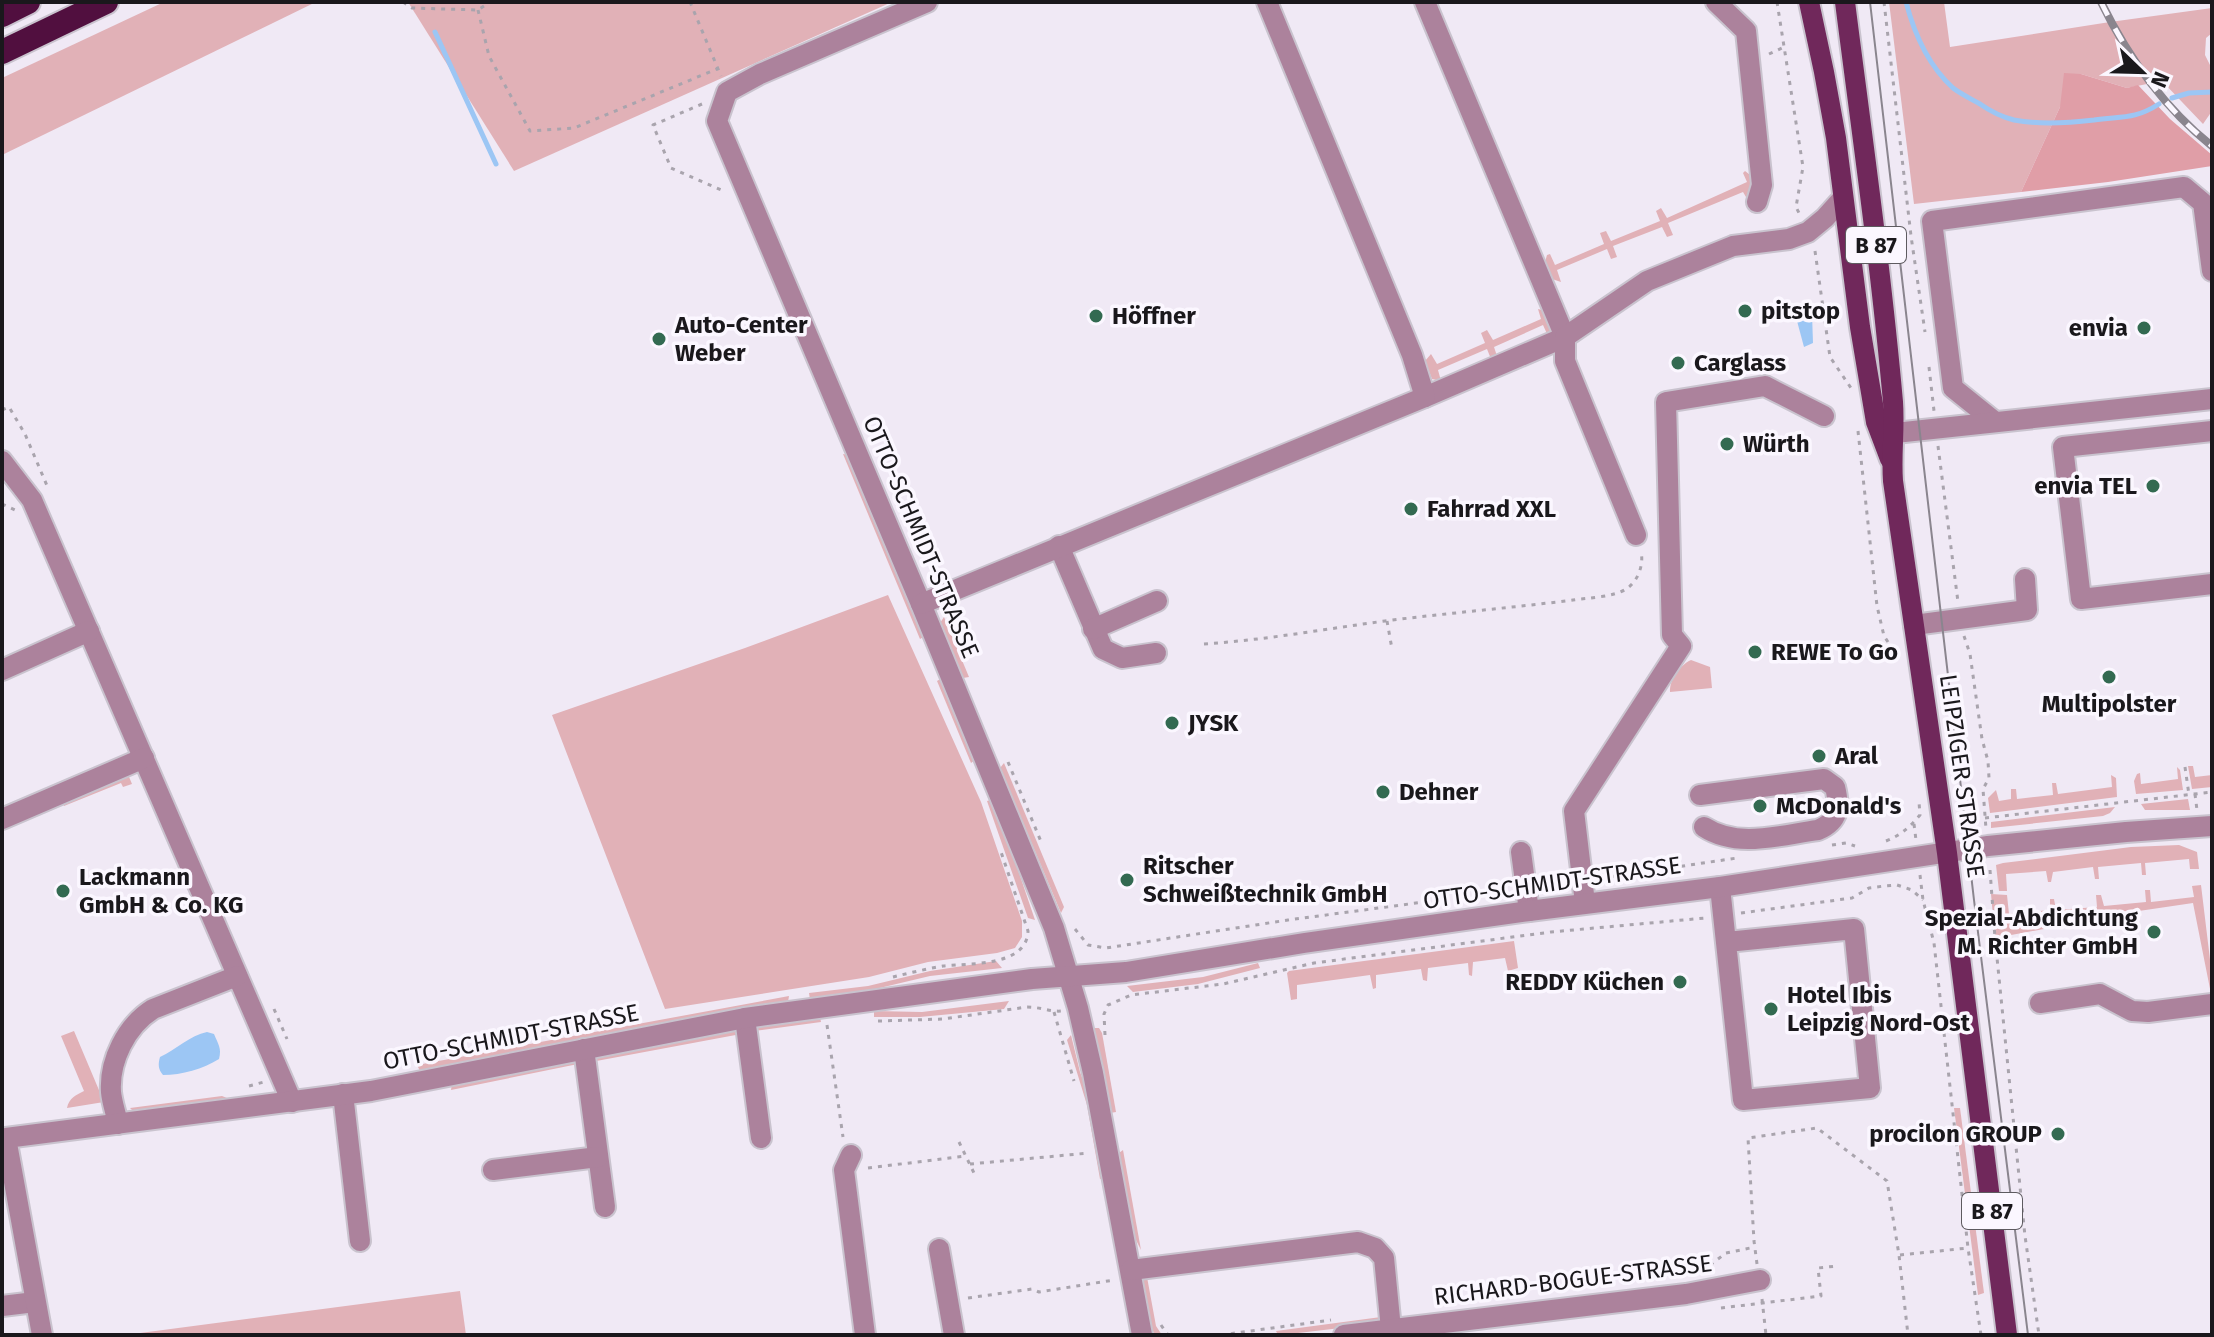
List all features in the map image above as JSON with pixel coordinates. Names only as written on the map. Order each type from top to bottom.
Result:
[{"type":"highway","points":[[2,15],[28,2]]},
{"type":"highway","points":[[2,52],[106,2]]},
{"type":"main road","name":"LEIPZIGER STRASSE","points":[[1809,2],[1824,72],[1876,422],[1892,463]]},
{"type":"main road","name":"LEIPZIGER STRASSE","points":[[1845,2],[1876,248],[1895,433],[1892,463],[1947,853],[2007,1335]]},
{"type":"street","points":[[727,92],[760,74],[927,2]]},
{"type":"street","points":[[1267,2],[1412,355],[1425,397]]},
{"type":"street","points":[[1425,2],[1565,337],[1565,361],[1636,535]]},
{"type":"street","points":[[1716,2],[1746,31],[1762,185],[1757,202]]},
{"type":"street","name":"OTTO-SCHMIDT-STRASSE","points":[[727,92],[717,121],[930,601],[1054,928],[1068,976]]},
{"type":"street","points":[[1994,421],[1953,388],[1932,221],[2184,187],[2203,203],[2212,271]]},
{"type":"street","points":[[930,601],[1565,337],[1647,281],[1733,246],[1789,239],[1808,232],[1843,198]]},
{"type":"street","points":[[1585,903],[1574,811],[1681,646],[1672,635],[1666,402],[1765,386],[1824,416]]},
{"type":"street","points":[[1895,433],[2212,399]]},
{"type":"street","points":[[2212,431],[2063,447],[2081,599],[2212,584]]},
{"type":"street","points":[[2,461],[32,500],[292,1102]]},
{"type":"street","points":[[1059,546],[1103,649],[1122,658],[1156,653]]},
{"type":"street","points":[[1914,625],[2027,610],[2025,579]]},
{"type":"street","points":[[1093,629],[1157,601]]},
{"type":"street","points":[[2,670],[89,631]]},
{"type":"street","points":[[2,819],[144,758]]},
{"type":"street","points":[[1700,795],[1824,779],[1835,787],[1839,804],[1836,818],[1818,830],[1738,840],[1716,835],[1704,827]]},
{"type":"street","name":"OTTO-SCHMIDT-STRASSE","points":[[5,1141],[406,1085],[745,1018],[825,1007],[868,1012],[1032,979],[1105,975],[1304,943],[1720,887],[2025,841],[2212,826]]},
{"type":"street","points":[[1521,852],[1529,911]]},
{"type":"street","points":[[1720,887],[1743,1100],[1870,1088],[1854,929],[1727,942]]},
{"type":"street","points":[[118,1124],[111,1090],[114,1065],[120,1047],[136,1023],[153,1009],[237,976]]},
{"type":"street","points":[[1068,976],[1093,1073],[1124,1275],[1142,1335]]},
{"type":"street","points":[[2040,1003],[2100,994],[2132,1011],[2212,1004]]},
{"type":"street","points":[[745,1018],[761,1138]]},
{"type":"street","points":[[584,1049],[605,1207]]},
{"type":"street","points":[[343,1094],[360,1241]]},
{"type":"street","points":[[5,1141],[42,1335]]},
{"type":"street","points":[[493,1170],[598,1157]]},
{"type":"street","points":[[848,1163],[865,1335]]},
{"type":"street","points":[[1124,1275],[1358,1242],[1367,1244],[1384,1258],[1379,1332]]},
{"type":"street","points":[[939,1249],[954,1335]]},
{"type":"street","name":"RICHARD-BOGUE-STRASSE","points":[[1344,1335],[1448,1329],[1760,1280]]},
{"type":"street","points":[[2,1306],[35,1302]]},
{"type":"path","points":[[403,2],[412,8],[478,10],[490,2]]},
{"type":"path","points":[[690,2],[727,92]]},
{"type":"path","points":[[1777,2],[1803,167],[1796,207],[1815,249],[1830,357],[1853,392]]},
{"type":"path","points":[[478,10],[489,56],[530,131],[574,128],[718,68]]},
{"type":"path","points":[[702,103],[653,125],[671,168],[728,193]]},
{"type":"path","points":[[1857,421],[1877,606],[1884,636],[1902,664]]},
{"type":"path","points":[[1204,644],[1252,641],[1605,595],[1627,589],[1639,574],[1642,557],[1636,535]]},
{"type":"path","points":[[1387,621],[1392,649]]},
{"type":"path","points":[[2185,767],[2189,795]]},
{"type":"path","points":[[1985,818],[2212,792]]},
{"type":"path","points":[[1884,842],[1904,832],[1920,815],[1918,800]]},
{"type":"path","points":[[1831,845],[1846,843],[1863,847]]},
{"type":"path","points":[[881,980],[942,966],[998,960],[1020,951],[1028,931],[999,845]]},
{"type":"path","points":[[1917,857],[1923,900],[1934,943],[1968,1248],[1981,1335]]},
{"type":"path","points":[[1088,945],[1106,948],[1740,858]]},
{"type":"path","points":[[1990,870],[2025,1236],[2039,1335]]},
{"type":"path","points":[[1107,1041],[1104,1014],[1108,1005],[1131,995],[1223,984],[1314,963],[1533,934],[1689,920],[1852,898],[1869,888],[1884,886],[1897,885],[1912,890],[1923,900]]},
{"type":"path","points":[[825,1007],[848,1163],[966,1156]]},
{"type":"path","points":[[868,1012],[943,1019],[1027,1007],[1041,1007],[1054,1012]]},
{"type":"path","points":[[1766,1335],[1754,1241],[1748,1138],[1817,1128],[1887,1181],[1908,1335]]},
{"type":"path","points":[[959,1142],[974,1173]]},
{"type":"path","points":[[970,1164],[1091,1153]]},
{"type":"path","points":[[1899,1255],[1968,1248]]},
{"type":"path","points":[[1763,1304],[1821,1296],[1818,1268],[1837,1266]]},
{"type":"path","points":[[949,1301],[1032,1289],[1039,1292],[1124,1275]]},
{"type":"path","points":[[1161,1324],[1168,1335]]},
{"type":"shaded area","points":[[164,2],[316,2],[2,155],[2,78]]},
{"type":"shaded area","points":[[408,2],[892,2],[514,171]]},
{"type":"shaded area","points":[[1889,2],[1944,2],[1950,47],[2212,8],[2212,33],[2206,38],[2205,55],[2212,69],[2212,111],[2203,124],[2162,81],[2127,88],[2081,74],[2060,107],[2021,192],[1914,204]]},
{"type":"shaded area","points":[[2064,73],[2081,74],[2127,88],[2138,85],[2170,119],[2212,155],[2212,166],[2021,192],[2060,107]]},
{"type":"shaded area","points":[[1745,171],[1754,178],[1749,202],[1743,192],[1668,223],[1673,235],[1667,237],[1662,227],[1613,246],[1617,257],[1611,259],[1607,249],[1557,270],[1561,282],[1552,279],[1545,262],[1547,255],[1550,254],[1555,265],[1604,244],[1600,233],[1606,231],[1611,241],[1660,221],[1656,211],[1661,208],[1667,218],[1747,182]]},
{"type":"shaded area","points":[[1538,309],[1546,311],[1553,331],[1548,336],[1543,325],[1494,347],[1497,356],[1491,359],[1487,349],[1438,370],[1441,381],[1432,379],[1425,361],[1431,354],[1437,364],[1485,343],[1481,333],[1487,330],[1493,340],[1541,319]]},
{"type":"shaded area","points":[[843,454],[849,455],[925,636],[920,639]]},
{"type":"shaded area","points":[[888,595],[981,802],[1022,921],[1022,937],[1015,948],[997,953],[928,962],[869,977],[665,1009],[552,715]]},
{"type":"shaded area","points":[[944,617],[969,677],[963,678],[960,674],[940,623]]},
{"type":"shaded area","points":[[1691,660],[1710,667],[1712,688],[1670,692],[1676,673]]},
{"type":"shaded area","points":[[942,678],[975,760],[971,763],[937,681]]},
{"type":"shaded area","points":[[1004,763],[1064,907],[1061,913],[1000,768]]},
{"type":"shaded area","points":[[2188,766],[2193,766],[2195,777],[2212,775],[2212,787],[2192,789]]},
{"type":"shaded area","points":[[2177,767],[2183,790],[2136,794],[2134,781],[2137,774],[2140,773],[2141,784],[2178,779]]},
{"type":"shaded area","points":[[127,772],[132,784],[123,787],[121,783],[64,806],[62,801]]},
{"type":"shaded area","points":[[2111,775],[2116,778],[2117,797],[1990,813],[1988,798],[1996,790],[1999,801],[2011,799],[2011,789],[2016,789],[2017,799],[2053,795],[2052,783],[2056,783],[2058,794],[2112,787]]},
{"type":"shaded area","points":[[994,799],[1035,920],[1028,918],[987,801]]},
{"type":"shaded area","points":[[2188,799],[2190,810],[2145,810],[2141,804]]},
{"type":"shaded area","points":[[2115,807],[2103,816],[1991,828],[1991,822]]},
{"type":"shaded area","points":[[2179,845],[2197,852],[2199,869],[2190,869],[2189,859],[2145,863],[2146,875],[2142,875],[2141,863],[2098,867],[2099,879],[2095,879],[2093,867],[2053,872],[2051,882],[2048,882],[2046,871],[2006,874],[2007,891],[1999,891],[1996,865],[2003,863],[2131,847]]},
{"type":"shaded area","points":[[2201,885],[2212,999],[2193,903],[2044,925],[2044,929],[1995,938],[1991,894],[2007,895],[2009,914],[2050,910],[2050,899],[2054,899],[2056,910],[2097,907],[2096,895],[2101,895],[2104,906],[2146,902],[2145,890],[2150,890],[2151,902],[2194,897],[2192,886]]},
{"type":"shaded area","points":[[1514,941],[1518,968],[1508,971],[1505,958],[1473,962],[1472,976],[1469,975],[1468,963],[1428,968],[1427,981],[1423,980],[1421,969],[1376,975],[1376,988],[1373,989],[1370,975],[1297,985],[1297,999],[1291,1000],[1289,971]]},
{"type":"shaded area","points":[[996,961],[1002,968],[930,976],[810,1000],[809,993],[868,986],[930,971]]},
{"type":"shaded area","points":[[1258,963],[1260,968],[1198,984],[1133,992],[1127,986],[1203,977]]},
{"type":"shaded area","points":[[789,996],[788,1002],[420,1071],[417,1065]]},
{"type":"shaded area","points":[[1009,1001],[1004,1009],[920,1017],[874,1017],[874,1011],[922,1012]]},
{"type":"shaded area","points":[[820,1017],[821,1022],[754,1031],[753,1028],[758,1026]]},
{"type":"shaded area","points":[[1094,1028],[1099,1028],[1102,1033],[1116,1112],[1110,1113]]},
{"type":"shaded area","points":[[737,1029],[741,1034],[591,1062],[595,1055]]},
{"type":"shaded area","points":[[74,1031],[104,1102],[67,1108],[71,1099],[84,1091],[61,1036]]},
{"type":"shaded area","points":[[1071,1035],[1092,1105],[1107,1177],[1100,1179],[1087,1105],[1067,1040]]},
{"type":"shaded area","points":[[576,1060],[578,1064],[451,1090],[452,1084]]},
{"type":"shaded area","points":[[222,1096],[227,1098],[227,1102],[136,1114],[130,1108]]},
{"type":"shaded area","points":[[1954,1108],[1960,1108],[1984,1293],[1978,1295]]},
{"type":"shaded area","points":[[1123,1150],[1141,1250],[1133,1234],[1119,1153]]},
{"type":"shaded area","points":[[1147,1277],[1156,1326],[1162,1335],[1155,1335],[1150,1325],[1142,1279]]},
{"type":"shaded area","points":[[460,1291],[466,1335],[125,1335]]},
{"type":"shaded area","points":[[1381,1317],[1375,1324],[1281,1335],[1276,1331]]},
{"type":"water","points":[[1812,314],[1813,343],[1804,347],[1797,321],[1799,316]]},
{"type":"water","points":[[207,1032],[214,1034],[220,1049],[219,1059],[192,1071],[163,1075],[159,1066],[160,1057]]},
{"type":"waterway","points":[[1906,2],[1924,48],[1944,79],[1959,92],[2001,115],[2034,123],[2074,122],[2135,115],[2159,104]]},
{"type":"waterway","points":[[435,32],[496,164]]},
{"type":"waterway","points":[[2172,98],[2189,93],[2212,92]]},
{"type":"tram line","points":[[1870,2],[1974,900],[2028,1335]]},
{"type":"railway","points":[[2101,2],[2148,80],[2178,115],[2212,146]]},
{"type":"place","name":"pitstop","points":[[1745,311]]},
{"type":"place","name":"Höffner","points":[[1096,316]]},
{"type":"place","name":"envia","points":[[2144,328]]},
{"type":"place","name":"Auto-Center Weber","points":[[659,339]]},
{"type":"place","name":"Carglass","points":[[1678,363]]},
{"type":"place","name":"Würth","points":[[1727,444]]},
{"type":"place","name":"envia TEL","points":[[2153,486]]},
{"type":"place","name":"Fahrrad XXL","points":[[1411,509]]},
{"type":"place","name":"REWE To Go","points":[[1755,652]]},
{"type":"place","name":"Multipolster","points":[[2109,677]]},
{"type":"place","name":"JYSK","points":[[1172,723]]},
{"type":"place","name":"Aral","points":[[1819,756]]},
{"type":"place","name":"Dehner","points":[[1383,792]]},
{"type":"place","name":"McDonald's","points":[[1760,806]]},
{"type":"place","name":"Ritscher Schweißtechnik GmbH","points":[[1127,880]]},
{"type":"place","name":"Lackmann GmbH & Co. KG","points":[[63,891]]},
{"type":"place","name":"Spezial-Abdichtung M. Richter GmbH","points":[[2154,932]]},
{"type":"place","name":"REDDY Küchen","points":[[1680,982]]},
{"type":"place","name":"Hotel Ibis Leipzig Nord-Ost","points":[[1771,1009]]},
{"type":"place","name":"procilon GROUP","points":[[2058,1134]]}]
